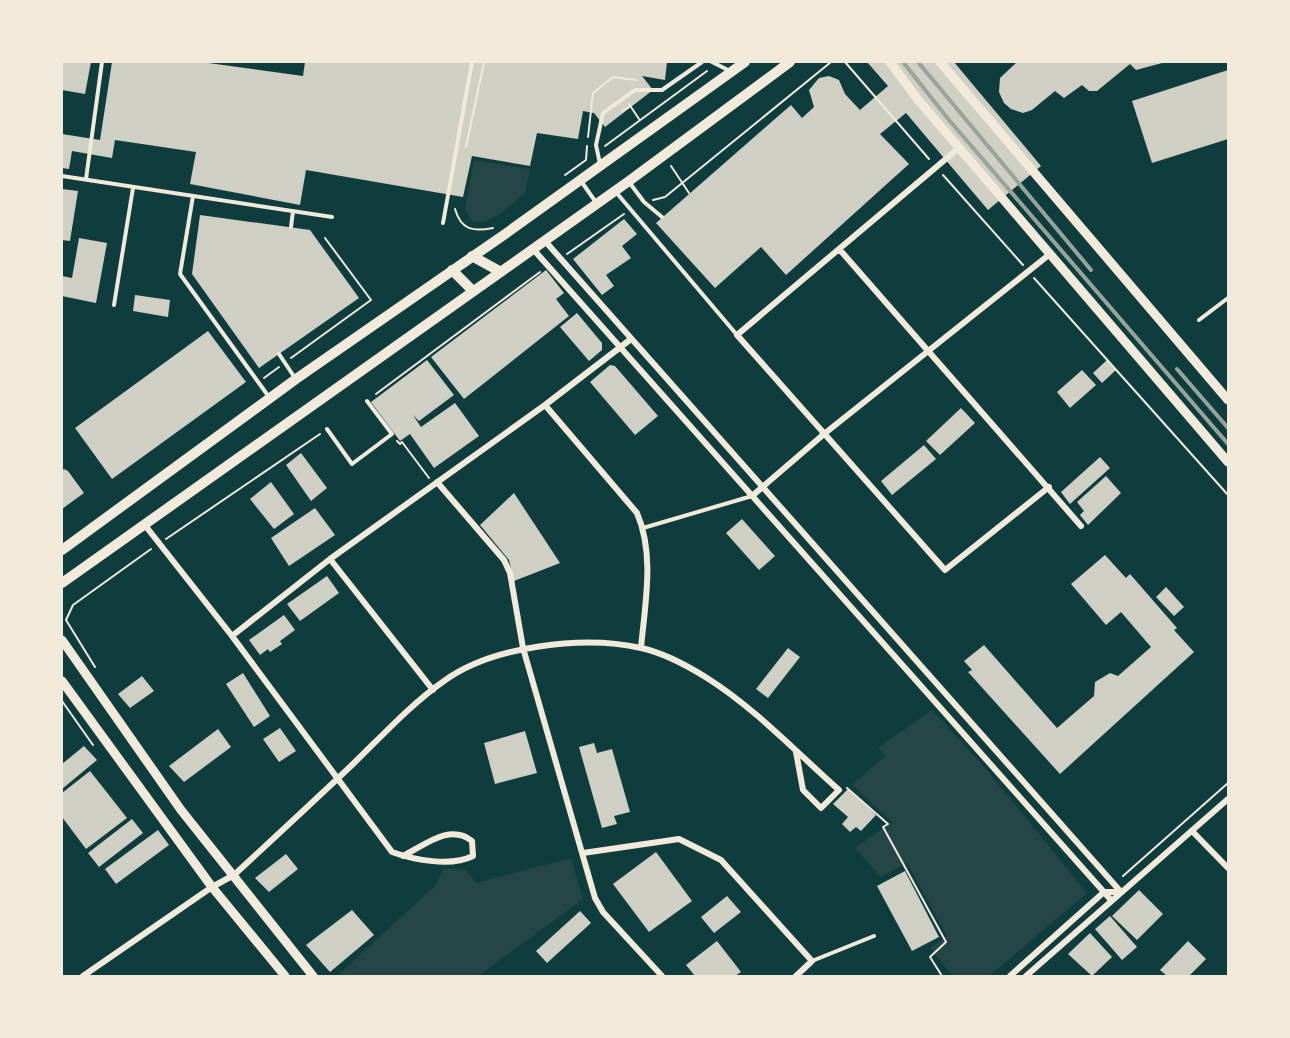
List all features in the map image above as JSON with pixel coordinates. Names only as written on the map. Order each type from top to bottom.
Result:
[{"type":"main road","points":[[62,550],[296,379],[745,62]]},
{"type":"main road","points":[[62,583],[628,182],[790,62]]},
{"type":"main road","points":[[472,256],[501,272]]},
{"type":"main road","points":[[452,270],[473,291]]},
{"type":"street","points":[[890,62],[919,101],[960,146],[1228,462]]},
{"type":"street","points":[[940,62],[1228,400]]},
{"type":"street","points":[[960,146],[737,335],[945,570],[1049,488]]},
{"type":"street","points":[[545,241],[1121,892]]},
{"type":"street","points":[[533,249],[1111,900]]},
{"type":"street","points":[[840,250],[1081,526]]},
{"type":"street","points":[[753,496],[824,434],[1050,254]]},
{"type":"street","points":[[232,636],[330,559],[545,405],[632,339]]},
{"type":"street","points":[[545,405],[637,513],[643,528],[648,553],[641,648]]},
{"type":"street","points":[[707,446],[717,436]]},
{"type":"street","points":[[436,483],[504,560],[510,573],[523,648],[595,898],[603,912],[662,976]]},
{"type":"street","points":[[144,524],[232,636],[392,852],[403,856],[463,861],[472,856],[472,841],[462,833],[448,833],[403,856]]},
{"type":"street","points":[[330,559],[432,690]]},
{"type":"street","points":[[870,629],[880,620]]},
{"type":"street","points":[[62,640],[230,878],[313,976]]},
{"type":"street","points":[[83,976],[212,887],[230,878],[445,680],[477,664],[523,648],[588,644],[641,648],[669,658],[706,677],[740,701],[838,790],[821,808],[803,790],[796,752]]},
{"type":"street","points":[[62,681],[212,887],[285,976]]},
{"type":"street","points":[[981,754],[991,746]]},
{"type":"street","points":[[1026,976],[1228,799]]},
{"type":"street","points":[[1192,831],[1228,868]]},
{"type":"street","points":[[583,853],[680,839],[721,860],[812,961],[796,976]]},
{"type":"street","points":[[1010,976],[1104,892],[1121,892]]},
{"type":"lane","points":[[86,180],[102,62]]},
{"type":"lane","points":[[443,223],[472,62]]},
{"type":"lane","points":[[601,165],[596,152],[603,113],[635,90],[662,90],[702,62]]},
{"type":"lane","points":[[715,62],[731,72]]},
{"type":"lane","points":[[62,176],[332,217]]},
{"type":"lane","points":[[580,180],[597,204]]},
{"type":"lane","points":[[628,182],[644,202],[662,218]]},
{"type":"lane","points":[[114,305],[133,188]]},
{"type":"lane","points":[[615,190],[629,210],[737,335]]},
{"type":"lane","points":[[193,196],[180,274],[270,398]]},
{"type":"lane","points":[[291,227],[292,211]]},
{"type":"lane","points":[[1199,320],[1228,298]]},
{"type":"lane","points":[[279,354],[296,379]]},
{"type":"lane","points":[[327,429],[352,464],[392,434],[367,401]]},
{"type":"lane","points":[[643,528],[753,496]]},
{"type":"lane","points":[[812,961],[874,936]]},
{"type":"path","points":[[465,153],[484,62]]},
{"type":"path","points":[[558,181],[715,62]]},
{"type":"path","points":[[644,202],[665,198],[831,62]]},
{"type":"path","points":[[586,160],[593,93],[614,78],[637,81]]},
{"type":"path","points":[[640,113],[644,117]]},
{"type":"path","points":[[622,126],[626,130]]},
{"type":"path","points":[[455,208],[458,219],[465,228],[479,231],[497,227]]},
{"type":"path","points":[[560,259],[629,210]]},
{"type":"path","points":[[258,382],[371,300],[325,238]]},
{"type":"path","points":[[376,394],[549,267]]},
{"type":"path","points":[[392,434],[399,444],[402,442],[436,483]]},
{"type":"path","points":[[62,701],[93,745]]},
{"type":"path","points":[[1123,876],[1228,783]]},
{"type":"path","points":[[838,790],[849,788],[888,824],[883,827],[946,942],[930,957],[942,976]]},
{"type":"shaded area","points":[[474,160],[530,169],[525,193],[501,213],[480,222],[473,222],[465,210]]},
{"type":"shaded area","points":[[932,710],[986,769],[1087,893],[989,976],[953,976],[930,948],[947,936],[907,863],[881,877],[855,848],[892,822],[852,785],[885,756],[878,748]]},
{"type":"shaded area","points":[[571,858],[583,899],[478,976],[341,976],[339,974],[436,885],[443,868],[466,870],[476,883]]},
{"type":"building","points":[[62,62],[91,62],[85,94],[62,90]]},
{"type":"building","points":[[112,62],[201,62],[303,76],[305,62],[667,62],[665,80],[642,76],[653,90],[605,127],[594,113],[583,111],[578,139],[537,133],[530,166],[472,156],[463,197],[306,170],[300,205],[190,184],[196,152],[115,140],[112,158],[72,151],[69,169],[62,168],[62,134],[100,140]]},
{"type":"building","points":[[867,62],[954,62],[1041,166],[988,210],[906,113],[880,134],[909,164],[786,275],[761,247],[715,288],[656,223],[791,105],[802,118],[814,107],[809,90],[819,78],[829,76],[839,80],[845,94],[860,110],[888,86]]},
{"type":"building","points":[[1017,62],[1166,62],[1136,70],[1130,64],[1097,91],[1089,91],[1082,85],[1064,98],[1055,91],[1032,110],[1023,113],[1011,109],[1004,103],[999,92],[1000,78]]},
{"type":"building","points":[[1228,70],[1228,139],[1152,163],[1132,101]]},
{"type":"building","points":[[62,189],[78,191],[70,241],[62,240]]},
{"type":"building","points":[[200,215],[310,230],[359,298],[259,368],[192,274]]},
{"type":"building","points":[[624,219],[637,234],[622,246],[631,258],[606,275],[614,286],[602,295],[573,259]]},
{"type":"building","points":[[79,238],[107,243],[96,303],[62,296],[62,276],[72,278]]},
{"type":"building","points":[[546,270],[564,293],[556,299],[569,316],[464,399],[431,357]]},
{"type":"building","points":[[135,295],[170,300],[168,317],[133,311]]},
{"type":"building","points":[[577,313],[602,343],[602,350],[589,361],[560,327]]},
{"type":"building","points":[[208,331],[246,382],[112,479],[75,428]]},
{"type":"building","points":[[427,360],[454,395],[419,421],[413,415],[421,427],[455,403],[479,436],[434,468],[410,434],[400,441],[371,402]]},
{"type":"building","points":[[1107,360],[1116,370],[1102,383],[1093,373]]},
{"type":"building","points":[[610,365],[615,366],[658,416],[635,435],[590,382]]},
{"type":"building","points":[[1082,370],[1096,385],[1070,408],[1057,392]]},
{"type":"building","points":[[961,408],[975,423],[940,455],[926,441]]},
{"type":"building","points":[[924,445],[936,459],[892,495],[881,481]]},
{"type":"building","points":[[301,453],[327,488],[311,501],[286,465]]},
{"type":"building","points":[[1100,457],[1110,468],[1070,504],[1061,492]]},
{"type":"building","points":[[64,469],[84,493],[62,509],[62,471]]},
{"type":"building","points":[[1106,476],[1121,493],[1088,525],[1080,515],[1084,511],[1077,502]]},
{"type":"building","points":[[271,482],[294,514],[274,529],[250,499]]},
{"type":"building","points":[[514,493],[560,563],[514,581],[509,560],[480,525]]},
{"type":"building","points":[[315,508],[335,535],[289,566],[271,538]]},
{"type":"building","points":[[742,519],[775,556],[759,570],[726,533]]},
{"type":"building","points":[[1105,555],[1126,578],[1130,574],[1177,628],[1174,630],[1194,652],[1060,774],[968,672],[972,670],[964,661],[984,645],[1057,728],[1094,696],[1095,682],[1110,673],[1118,676],[1151,647],[1121,612],[1106,625],[1071,584]]},
{"type":"building","points":[[327,576],[339,593],[300,621],[287,604]]},
{"type":"building","points":[[1166,587],[1184,607],[1174,616],[1156,597]]},
{"type":"building","points":[[284,615],[295,630],[280,641],[282,644],[260,655],[249,640]]},
{"type":"building","points":[[788,648],[800,657],[768,698],[756,689]]},
{"type":"building","points":[[243,673],[270,716],[254,727],[226,684]]},
{"type":"building","points":[[142,676],[154,691],[130,708],[118,694]]},
{"type":"building","points":[[280,728],[296,751],[279,762],[263,739]]},
{"type":"building","points":[[218,729],[231,747],[184,782],[169,766]]},
{"type":"building","points":[[525,731],[537,773],[495,784],[484,743]]},
{"type":"building","points":[[594,743],[597,753],[612,749],[630,812],[614,816],[617,824],[602,828],[579,747]]},
{"type":"building","points":[[84,746],[97,760],[62,789],[62,764]]},
{"type":"building","points":[[90,771],[127,818],[86,849],[62,817],[62,793]]},
{"type":"building","points":[[848,789],[876,815],[861,831],[856,827],[850,832],[842,824],[848,817],[833,804]]},
{"type":"building","points":[[132,819],[143,833],[99,867],[88,853]]},
{"type":"building","points":[[158,830],[169,845],[116,884],[105,869]]},
{"type":"building","points":[[656,852],[692,901],[649,932],[613,884]]},
{"type":"building","points":[[286,854],[298,869],[269,892],[255,878]]},
{"type":"building","points":[[905,871],[939,937],[912,951],[877,886]]},
{"type":"building","points":[[1139,890],[1163,914],[1137,940],[1112,916]]},
{"type":"building","points":[[727,896],[741,912],[714,933],[701,917]]},
{"type":"building","points":[[352,910],[374,935],[330,972],[306,945]]},
{"type":"building","points":[[580,911],[591,923],[547,963],[536,951]]},
{"type":"building","points":[[1110,916],[1137,947],[1122,960],[1095,929]]},
{"type":"building","points":[[1090,933],[1112,957],[1092,976],[1068,954]]},
{"type":"building","points":[[717,941],[741,972],[735,976],[695,976],[686,965]]},
{"type":"building","points":[[1188,941],[1206,959],[1189,976],[1167,976],[1160,970]]},
{"type":"railway","points":[[903,62],[949,120],[1228,444]]},
{"type":"railway","points":[[918,62],[1091,270]]},
{"type":"railway","points":[[1177,369],[1228,428]]}]
